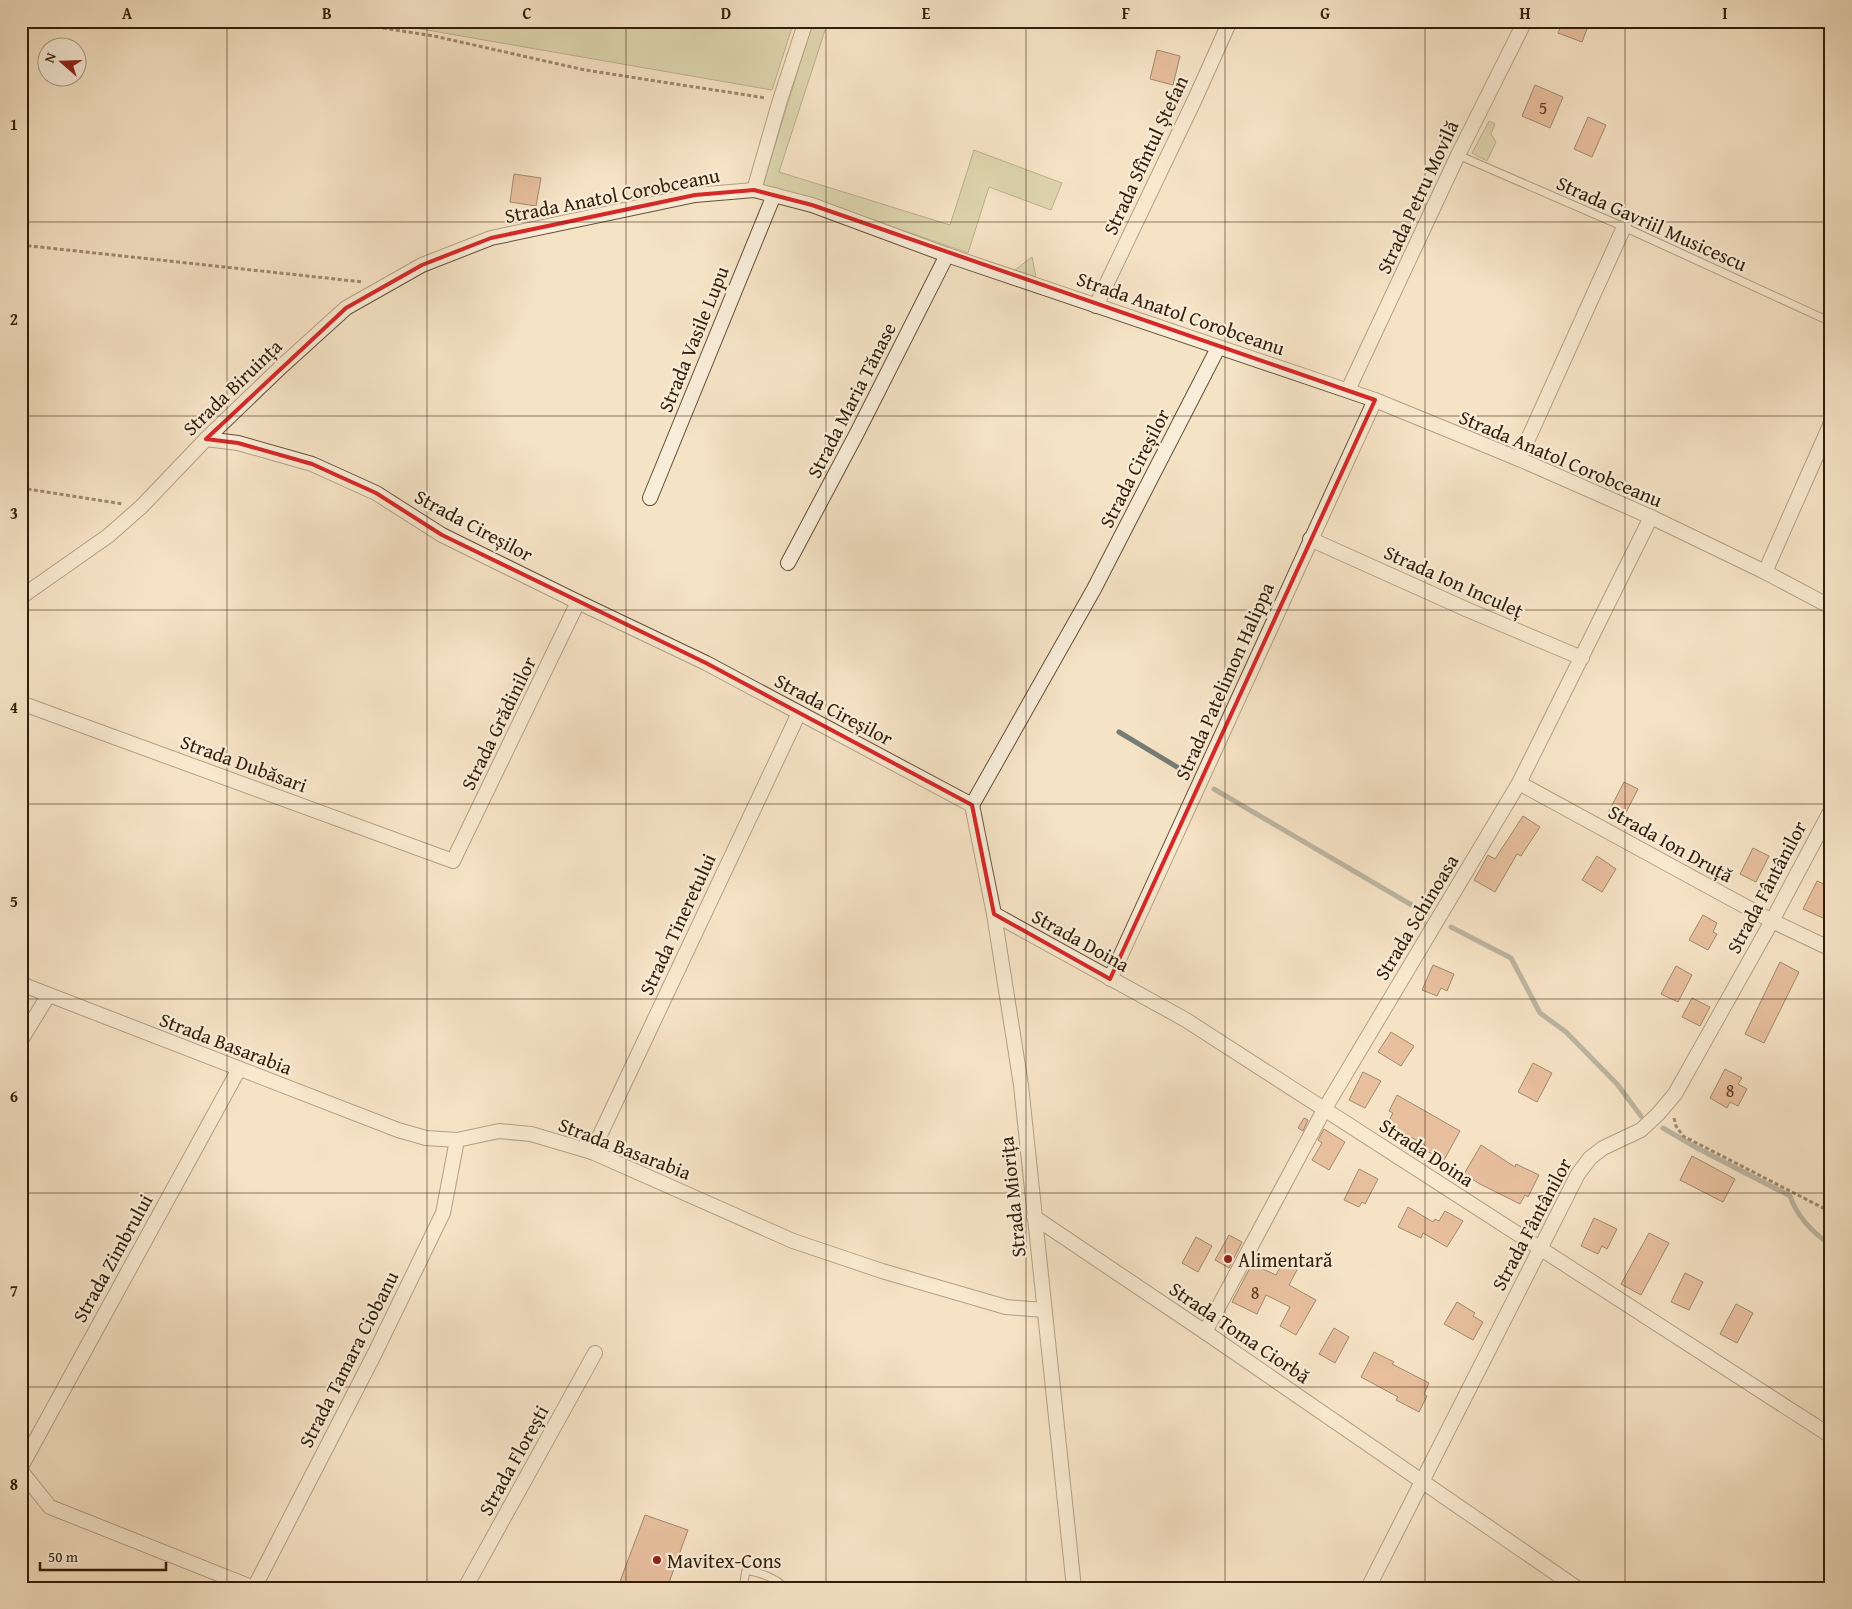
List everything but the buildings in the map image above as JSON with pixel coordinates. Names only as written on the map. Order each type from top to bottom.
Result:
[{"type":"street","points":[[754,190],[780,100],[806,21]]},
{"type":"street","name":"Strada Sfîntul Ștefan","points":[[1096,306],[1195,99],[1230,21]]},
{"type":"street","name":"Strada Petru Movilă","points":[[1348,390],[1458,155],[1525,21]]},
{"type":"street","name":"Strada Anatol Corobceanu","points":[[491,238],[695,195],[754,190],[812,205],[947,255],[1375,400],[1651,518],[1764,572],[1831,607]]},
{"type":"street","name":"Strada Vasile Lupu","points":[[650,498],[774,195]]},
{"type":"street","points":[[1519,460],[1624,227]]},
{"type":"street","name":"Strada Biruința","points":[[21,597],[108,536],[141,507],[206,439],[346,308],[422,265],[491,238]]},
{"type":"street","name":"Strada Maria Tănase","points":[[788,563],[858,433],[947,255]]},
{"type":"street","name":"Strada Cireșilor","points":[[206,439],[238,442],[312,464],[376,493],[442,535],[706,663],[972,805],[1094,589],[1218,348]]},
{"type":"street","name":"Strada Patelimon Halippa","points":[[1110,979],[1375,400]]},
{"type":"street","points":[[1764,572],[1831,423]]},
{"type":"street","name":"Strada Schinoasa","points":[[1205,1332],[1324,1110],[1519,783],[1651,518]]},
{"type":"street","name":"Strada Ion Inculeț","points":[[1310,539],[1468,610],[1582,658]]},
{"type":"street","name":"Strada Grădinilor","points":[[453,861],[578,602]]},
{"type":"street","name":"Strada Dubăsari","points":[[21,703],[453,861]]},
{"type":"street","name":"Strada Tineretului","points":[[592,1152],[799,713]]},
{"type":"street","name":"Strada Ion Druță","points":[[1519,783],[1772,921],[1831,949]]},
{"type":"street","name":"Strada Miorița","points":[[972,805],[994,914],[1021,1085],[1074,1588]]},
{"type":"street","name":"Strada Fântânilor","points":[[1422,1482],[1578,1174],[1590,1158],[1603,1148],[1641,1130],[1675,1094],[1772,921],[1831,810]]},
{"type":"street","name":"Strada Doina","points":[[994,914],[1186,1020],[1831,1436]]},
{"type":"street","name":"Strada Basarabia","points":[[21,984],[398,1130],[426,1138],[457,1140],[499,1131],[531,1134],[592,1152],[793,1240],[882,1271],[1006,1307],[1044,1310]]},
{"type":"street","points":[[21,1040],[48,996]]},
{"type":"street","name":"Strada Zimbrului","points":[[21,1467],[239,1069]]},
{"type":"street","name":"Strada Tamara Ciobanu","points":[[254,1588],[374,1355],[443,1213],[457,1140]]},
{"type":"street","name":"Strada Toma Ciorbă","points":[[1034,1217],[1205,1332],[1577,1588]]},
{"type":"street","name":"Strada Florești","points":[[466,1588],[595,1352]]},
{"type":"street","points":[[21,1471],[50,1507],[254,1588]]},
{"type":"street","points":[[1368,1588],[1422,1482]]},
{"type":"lane","name":"Strada Gavriil Musicescu","points":[[1458,155],[1624,227],[1831,322]]},
{"type":"lane","points":[[743,1588],[746,1570],[767,1576],[785,1588]]},
{"type":"path","points":[[338,21],[434,36],[585,70],[780,100]]},
{"type":"path","points":[[21,245],[388,284]]},
{"type":"path","points":[[21,488],[141,507]]},
{"type":"path","points":[[1675,1094],[1674,1117],[1676,1126],[1683,1136],[1831,1212]]},
{"type":"highlighted area","points":[[754,190],[812,205],[1375,400],[1110,979],[994,914],[972,805],[706,663],[442,535],[376,493],[312,464],[238,443],[206,439],[346,308],[422,265],[491,238],[695,195]]},
{"type":"green space","points":[[375,21],[794,21],[772,90]]},
{"type":"green space","points":[[813,21],[828,21],[779,172],[950,225],[974,150],[1062,183],[1051,210],[989,187],[968,253],[822,202],[763,185]]},
{"type":"green space","points":[[1489,121],[1495,124],[1491,134],[1496,142],[1487,161],[1472,153]]},
{"type":"green space","points":[[1032,257],[1036,277],[1015,270]]},
{"type":"waterway","points":[[1119,732],[1187,773]]},
{"type":"waterway","points":[[1214,789],[1427,914]]},
{"type":"waterway","points":[[1451,927],[1511,958],[1540,1013],[1566,1032],[1617,1084],[1641,1116]]},
{"type":"waterway","points":[[1663,1128],[1697,1148],[1790,1196],[1806,1224],[1831,1245]]},
{"type":"place","name":"Alimentară","points":[[1228,1259]]},
{"type":"place","name":"Mavitex-Cons","points":[[657,1560]]}]
